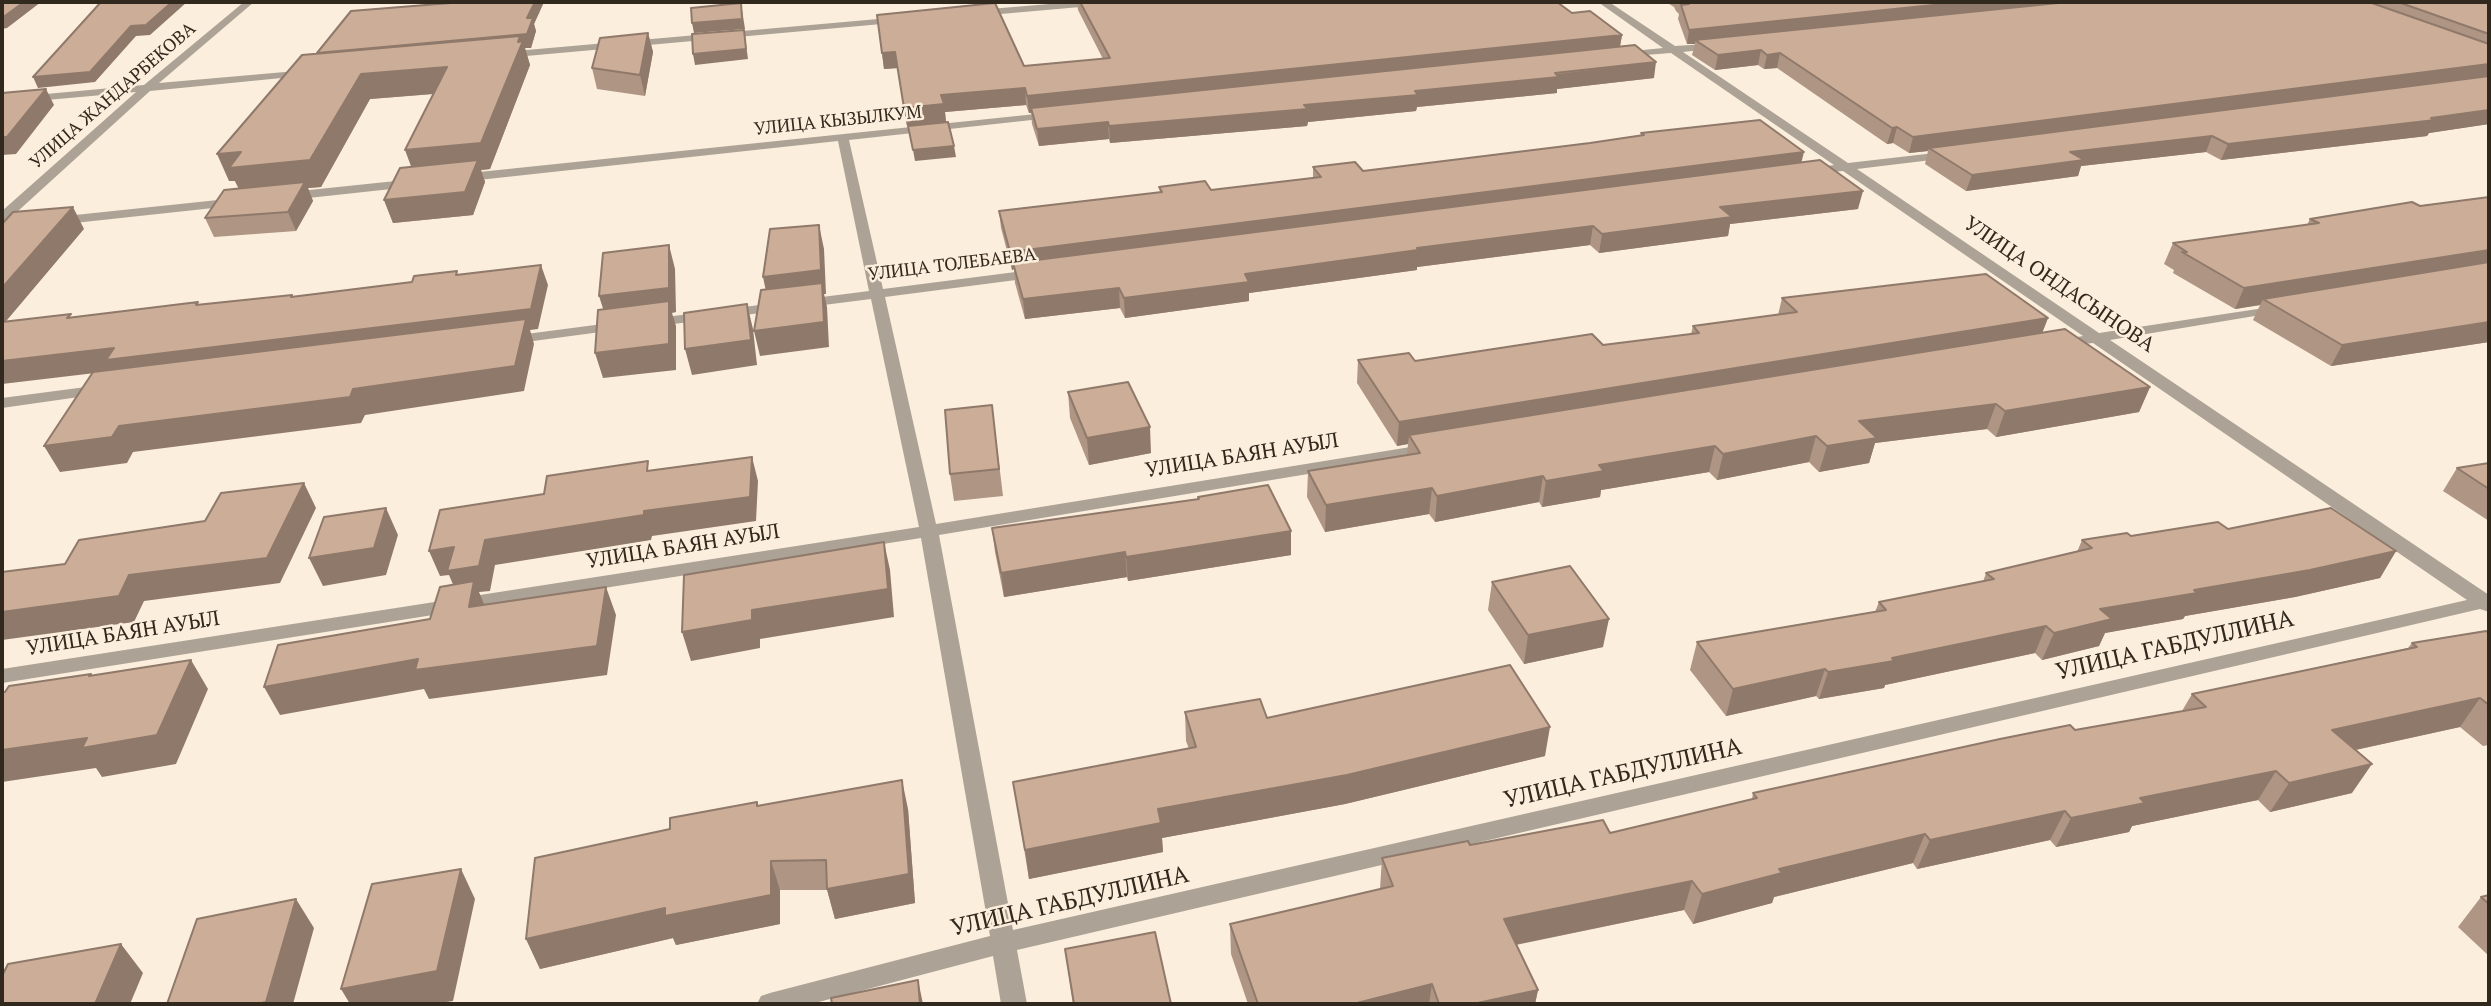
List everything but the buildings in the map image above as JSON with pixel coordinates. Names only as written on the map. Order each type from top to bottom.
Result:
[{"type":"street","name":"УЛИЦА ЖАНДАРБЕКОВА","points":[[2,218],[148,87],[249,2]]},
{"type":"street","points":[[965,14],[1103,2]]},
{"type":"street","name":"УЛИЦА ОНДАСЫНОВА","points":[[1603,2],[2487,603]]},
{"type":"street","points":[[494,56],[909,19]]},
{"type":"street","points":[[1604,57],[1727,44]]},
{"type":"street","points":[[2,101],[314,72]]},
{"type":"street","name":"УЛИЦА КЫЗЫЛКУМ","points":[[443,180],[1064,114]]},
{"type":"street","points":[[843,138],[929,531],[1014,1004]]},
{"type":"street","points":[[1794,174],[1958,153]]},
{"type":"street","points":[[278,198],[429,182]]},
{"type":"street","points":[[43,223],[250,201]]},
{"type":"street","points":[[2,227],[16,226]]},
{"type":"street","name":"УЛИЦА ТОЛЕБАЕВА","points":[[502,341],[1055,271]]},
{"type":"street","points":[[2043,347],[2300,305]]},
{"type":"street","points":[[2,403],[113,389]]},
{"type":"street","name":"УЛИЦА БАЯН АУЫЛ","points":[[2,676],[929,531],[1452,445]]},
{"type":"street","name":"УЛИЦА ГАБДУЛЛИНА","points":[[769,1004],[1003,943],[2487,603]]}]
